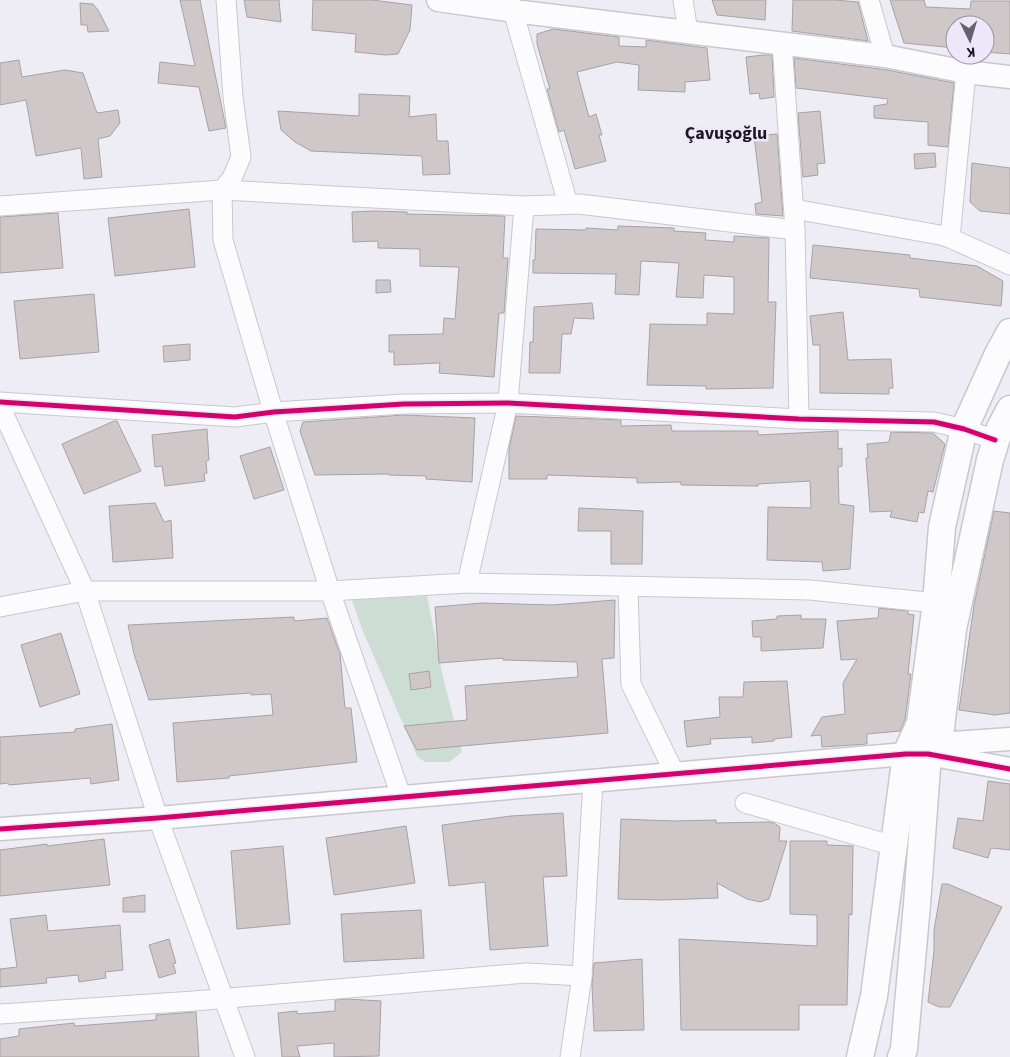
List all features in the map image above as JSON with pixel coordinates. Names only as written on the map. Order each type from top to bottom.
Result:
[{"type":"main road","points":[[900,1057],[904,1049],[913,952],[924,751],[920,723],[936,603],[942,527],[964,429],[1010,332]]},
{"type":"main road","points":[[860,1057],[874,996],[894,846],[924,751],[995,440],[1010,409]]},
{"type":"street","points":[[226,0],[233,97],[241,157],[232,178],[222,190],[223,240],[330,591],[401,796]]},
{"type":"street","points":[[438,0],[512,6],[688,32],[886,56],[966,72],[1010,78]]},
{"type":"street","points":[[683,0],[688,32]]},
{"type":"street","points":[[869,0],[886,56]]},
{"type":"street","points":[[512,6],[568,204]]},
{"type":"street","points":[[782,43],[795,230],[798,418]]},
{"type":"street","points":[[950,238],[966,72]]},
{"type":"street","points":[[0,206],[222,190],[524,206],[579,204],[795,230]]},
{"type":"street","points":[[467,583],[508,403],[524,206]]},
{"type":"street","points":[[794,209],[950,238],[1010,265]]},
{"type":"street","points":[[0,402],[235,417],[274,412],[404,404],[508,403],[798,418],[934,422],[964,429],[995,440]]},
{"type":"street","points":[[0,406],[85,591],[158,818],[245,1057]]},
{"type":"street","points":[[0,607],[85,591],[330,591],[467,583],[810,590],[936,603]]},
{"type":"street","points":[[628,586],[631,684],[675,774]]},
{"type":"street","points":[[0,829],[158,818],[675,774],[924,751],[1010,739]]},
{"type":"street","points":[[924,751],[1010,769]]},
{"type":"street","points":[[570,1057],[582,976],[593,780]]},
{"type":"street","points":[[745,803],[894,846]]},
{"type":"street","points":[[0,1014],[225,998],[526,973],[582,976]]},
{"type":"green space","points":[[427,596],[443,677],[462,752],[449,762],[425,762],[417,756],[362,629],[352,600]]},
{"type":"building","points":[[180,0],[200,0],[226,128],[209,131],[199,87],[158,83],[160,62],[195,66]]},
{"type":"building","points":[[244,0],[279,0],[281,22],[247,17]]},
{"type":"building","points":[[313,0],[372,0],[412,5],[410,30],[398,54],[386,55],[355,52],[356,34],[312,30]]},
{"type":"building","points":[[712,0],[766,0],[765,20],[717,15]]},
{"type":"building","points":[[793,0],[858,2],[868,41],[792,31]]},
{"type":"building","points":[[890,0],[924,0],[926,7],[970,9],[971,1],[1010,1],[1010,54],[995,53],[995,15],[945,15],[945,47],[904,43]]},
{"type":"building","points":[[80,3],[93,4],[109,31],[88,32],[87,25],[81,25]]},
{"type":"building","points":[[553,29],[619,37],[619,46],[646,47],[646,40],[707,48],[710,80],[685,82],[685,92],[638,90],[639,65],[617,62],[577,72],[589,117],[596,114],[606,161],[575,169],[564,130],[559,132],[547,89],[550,89],[537,44],[537,34]]},
{"type":"building","points":[[772,55],[774,97],[760,99],[759,93],[750,94],[746,57]]},
{"type":"building","points":[[794,58],[887,70],[954,83],[948,147],[928,145],[928,122],[874,118],[874,106],[887,104],[888,99],[796,88]]},
{"type":"building","points":[[19,60],[22,77],[65,70],[83,73],[97,113],[118,110],[120,123],[110,136],[98,139],[102,177],[84,179],[81,148],[36,156],[26,100],[0,105],[0,63]]},
{"type":"building","points":[[359,94],[410,96],[409,117],[436,114],[437,141],[448,141],[450,174],[423,175],[422,156],[311,151],[295,142],[281,130],[278,111],[359,116]]},
{"type":"building","points":[[820,111],[825,163],[817,164],[818,175],[803,177],[798,113]]},
{"type":"building","points":[[777,134],[783,216],[756,214],[755,204],[762,202],[754,136]]},
{"type":"building","points":[[935,153],[936,167],[915,169],[914,154]]},
{"type":"building","points":[[972,163],[1010,168],[1010,214],[980,211],[970,202]]},
{"type":"building","points":[[189,209],[195,267],[115,276],[108,218]]},
{"type":"building","points":[[352,212],[407,212],[407,214],[505,216],[503,258],[508,258],[504,313],[499,313],[494,377],[439,373],[440,363],[394,365],[394,352],[389,352],[389,335],[443,334],[444,318],[455,319],[459,267],[420,266],[420,249],[378,248],[378,241],[353,242]]},
{"type":"building","points":[[58,213],[63,268],[0,273],[0,217]]},
{"type":"building","points":[[618,226],[674,228],[674,231],[706,233],[705,240],[734,242],[734,236],[769,238],[768,302],[776,302],[773,388],[706,389],[706,386],[647,385],[650,324],[707,325],[707,313],[734,314],[734,277],[704,275],[703,298],[676,297],[679,263],[641,261],[639,295],[615,294],[616,274],[533,273],[536,229],[586,230],[586,228],[618,230]]},
{"type":"building","points":[[813,245],[910,255],[910,258],[977,266],[1003,281],[1001,306],[920,297],[919,289],[810,278]]},
{"type":"building","points":[[376,280],[390,280],[391,292],[376,293]]},
{"type":"building","points":[[94,294],[99,352],[20,359],[14,301]]},
{"type":"building","points":[[592,303],[594,319],[574,318],[571,334],[562,334],[560,373],[529,373],[530,342],[533,342],[534,307]]},
{"type":"building","points":[[843,312],[848,360],[891,359],[893,388],[889,388],[889,394],[820,393],[820,345],[813,345],[810,316]]},
{"type":"building","points":[[190,344],[190,360],[164,362],[163,346]]},
{"type":"building","points":[[404,415],[475,418],[472,482],[426,479],[426,476],[389,474],[315,475],[300,431],[303,422]]},
{"type":"building","points":[[516,416],[621,420],[621,426],[671,425],[672,431],[758,431],[758,435],[838,431],[838,449],[842,448],[842,466],[838,467],[839,504],[854,506],[850,569],[823,571],[822,562],[767,560],[768,507],[811,508],[810,481],[758,484],[758,486],[681,485],[681,482],[637,483],[637,478],[547,475],[547,479],[509,479],[509,449]]},
{"type":"building","points":[[117,421],[141,471],[84,494],[62,444]]},
{"type":"building","points":[[207,429],[209,460],[206,461],[207,473],[204,474],[205,481],[165,486],[162,466],[155,467],[152,435]]},
{"type":"building","points":[[891,432],[933,433],[945,444],[933,492],[928,491],[924,513],[919,512],[917,522],[890,517],[892,511],[870,512],[866,458],[868,458],[867,444],[889,442]]},
{"type":"building","points":[[270,447],[284,490],[254,499],[240,456]]},
{"type":"building","points":[[155,503],[164,522],[171,520],[173,558],[113,562],[109,506]]},
{"type":"building","points":[[579,508],[643,511],[642,564],[611,564],[611,531],[578,531]]},
{"type":"building","points":[[994,511],[1010,513],[1010,713],[995,715],[959,710],[974,605]]},
{"type":"building","points":[[615,600],[614,658],[602,659],[608,733],[417,750],[404,726],[467,720],[465,686],[578,677],[577,662],[503,660],[503,658],[439,663],[435,607],[482,603],[553,605]]},
{"type":"building","points":[[879,608],[908,611],[908,614],[914,615],[908,674],[911,674],[905,719],[900,731],[867,734],[867,744],[822,747],[821,735],[811,736],[822,717],[845,714],[843,683],[857,659],[841,660],[837,621],[878,618]]},
{"type":"building","points":[[801,615],[801,619],[826,619],[823,648],[761,651],[761,637],[753,637],[752,621],[777,619],[777,616]]},
{"type":"building","points":[[294,617],[294,621],[327,618],[340,654],[345,708],[351,708],[357,762],[229,776],[229,778],[177,782],[173,723],[273,715],[271,694],[251,695],[251,693],[149,700],[134,654],[128,625]]},
{"type":"building","points":[[61,633],[80,694],[40,707],[21,645]]},
{"type":"building","points":[[429,671],[431,687],[411,690],[409,674]]},
{"type":"building","points":[[787,681],[792,737],[752,743],[752,737],[710,739],[711,744],[687,747],[684,721],[720,717],[719,697],[743,697],[744,682]]},
{"type":"building","points":[[112,724],[119,780],[91,784],[90,778],[9,785],[8,783],[0,784],[0,737],[75,732],[75,729]]},
{"type":"building","points":[[988,781],[1010,784],[1010,850],[991,848],[988,858],[953,848],[958,818],[983,821]]},
{"type":"building","points":[[563,813],[567,876],[543,877],[548,946],[490,950],[485,882],[449,886],[442,825],[511,816]]},
{"type":"building","points":[[621,819],[716,820],[716,823],[774,823],[780,827],[779,841],[787,841],[769,899],[760,902],[747,899],[717,883],[718,898],[618,899]]},
{"type":"building","points":[[406,826],[415,883],[334,895],[326,838]]},
{"type":"building","points":[[104,839],[110,885],[0,896],[0,850]]},
{"type":"building","points":[[790,841],[827,841],[827,845],[853,846],[852,915],[849,914],[847,1005],[799,1005],[799,1030],[681,1030],[679,939],[817,946],[817,915],[790,914]]},
{"type":"building","points":[[283,846],[290,924],[237,929],[231,851]]},
{"type":"building","points":[[942,884],[948,884],[1002,907],[950,1007],[939,1007],[928,1002],[934,951],[934,930]]},
{"type":"building","points":[[145,895],[145,912],[123,912],[123,898]]},
{"type":"building","points":[[421,910],[424,958],[344,962],[341,914]]},
{"type":"building","points":[[46,915],[48,931],[120,925],[123,970],[105,972],[106,978],[79,982],[78,975],[46,978],[47,983],[0,987],[0,969],[17,967],[10,919]]},
{"type":"building","points":[[169,939],[176,963],[173,964],[176,973],[159,978],[149,945]]},
{"type":"building","points":[[642,959],[644,1030],[594,1031],[592,984],[594,963]]},
{"type":"building","points":[[335,1000],[381,1001],[379,1056],[334,1057],[334,1043],[297,1046],[300,1057],[282,1057],[278,1013],[297,1011],[297,1014],[335,1011]]},
{"type":"building","points":[[196,1012],[199,1057],[0,1057],[0,1039],[19,1036],[19,1029],[74,1023],[75,1026],[156,1020],[156,1015]]},
{"type":"cycle path","points":[[0,402],[235,417],[274,412],[404,404],[508,403],[799,419],[934,422],[964,429],[995,440]]},
{"type":"cycle path","points":[[0,829],[158,818],[906,754],[928,754],[1010,769]]},
{"type":"district","name":"Çavuşoğlu","points":[[726,133]]}]
